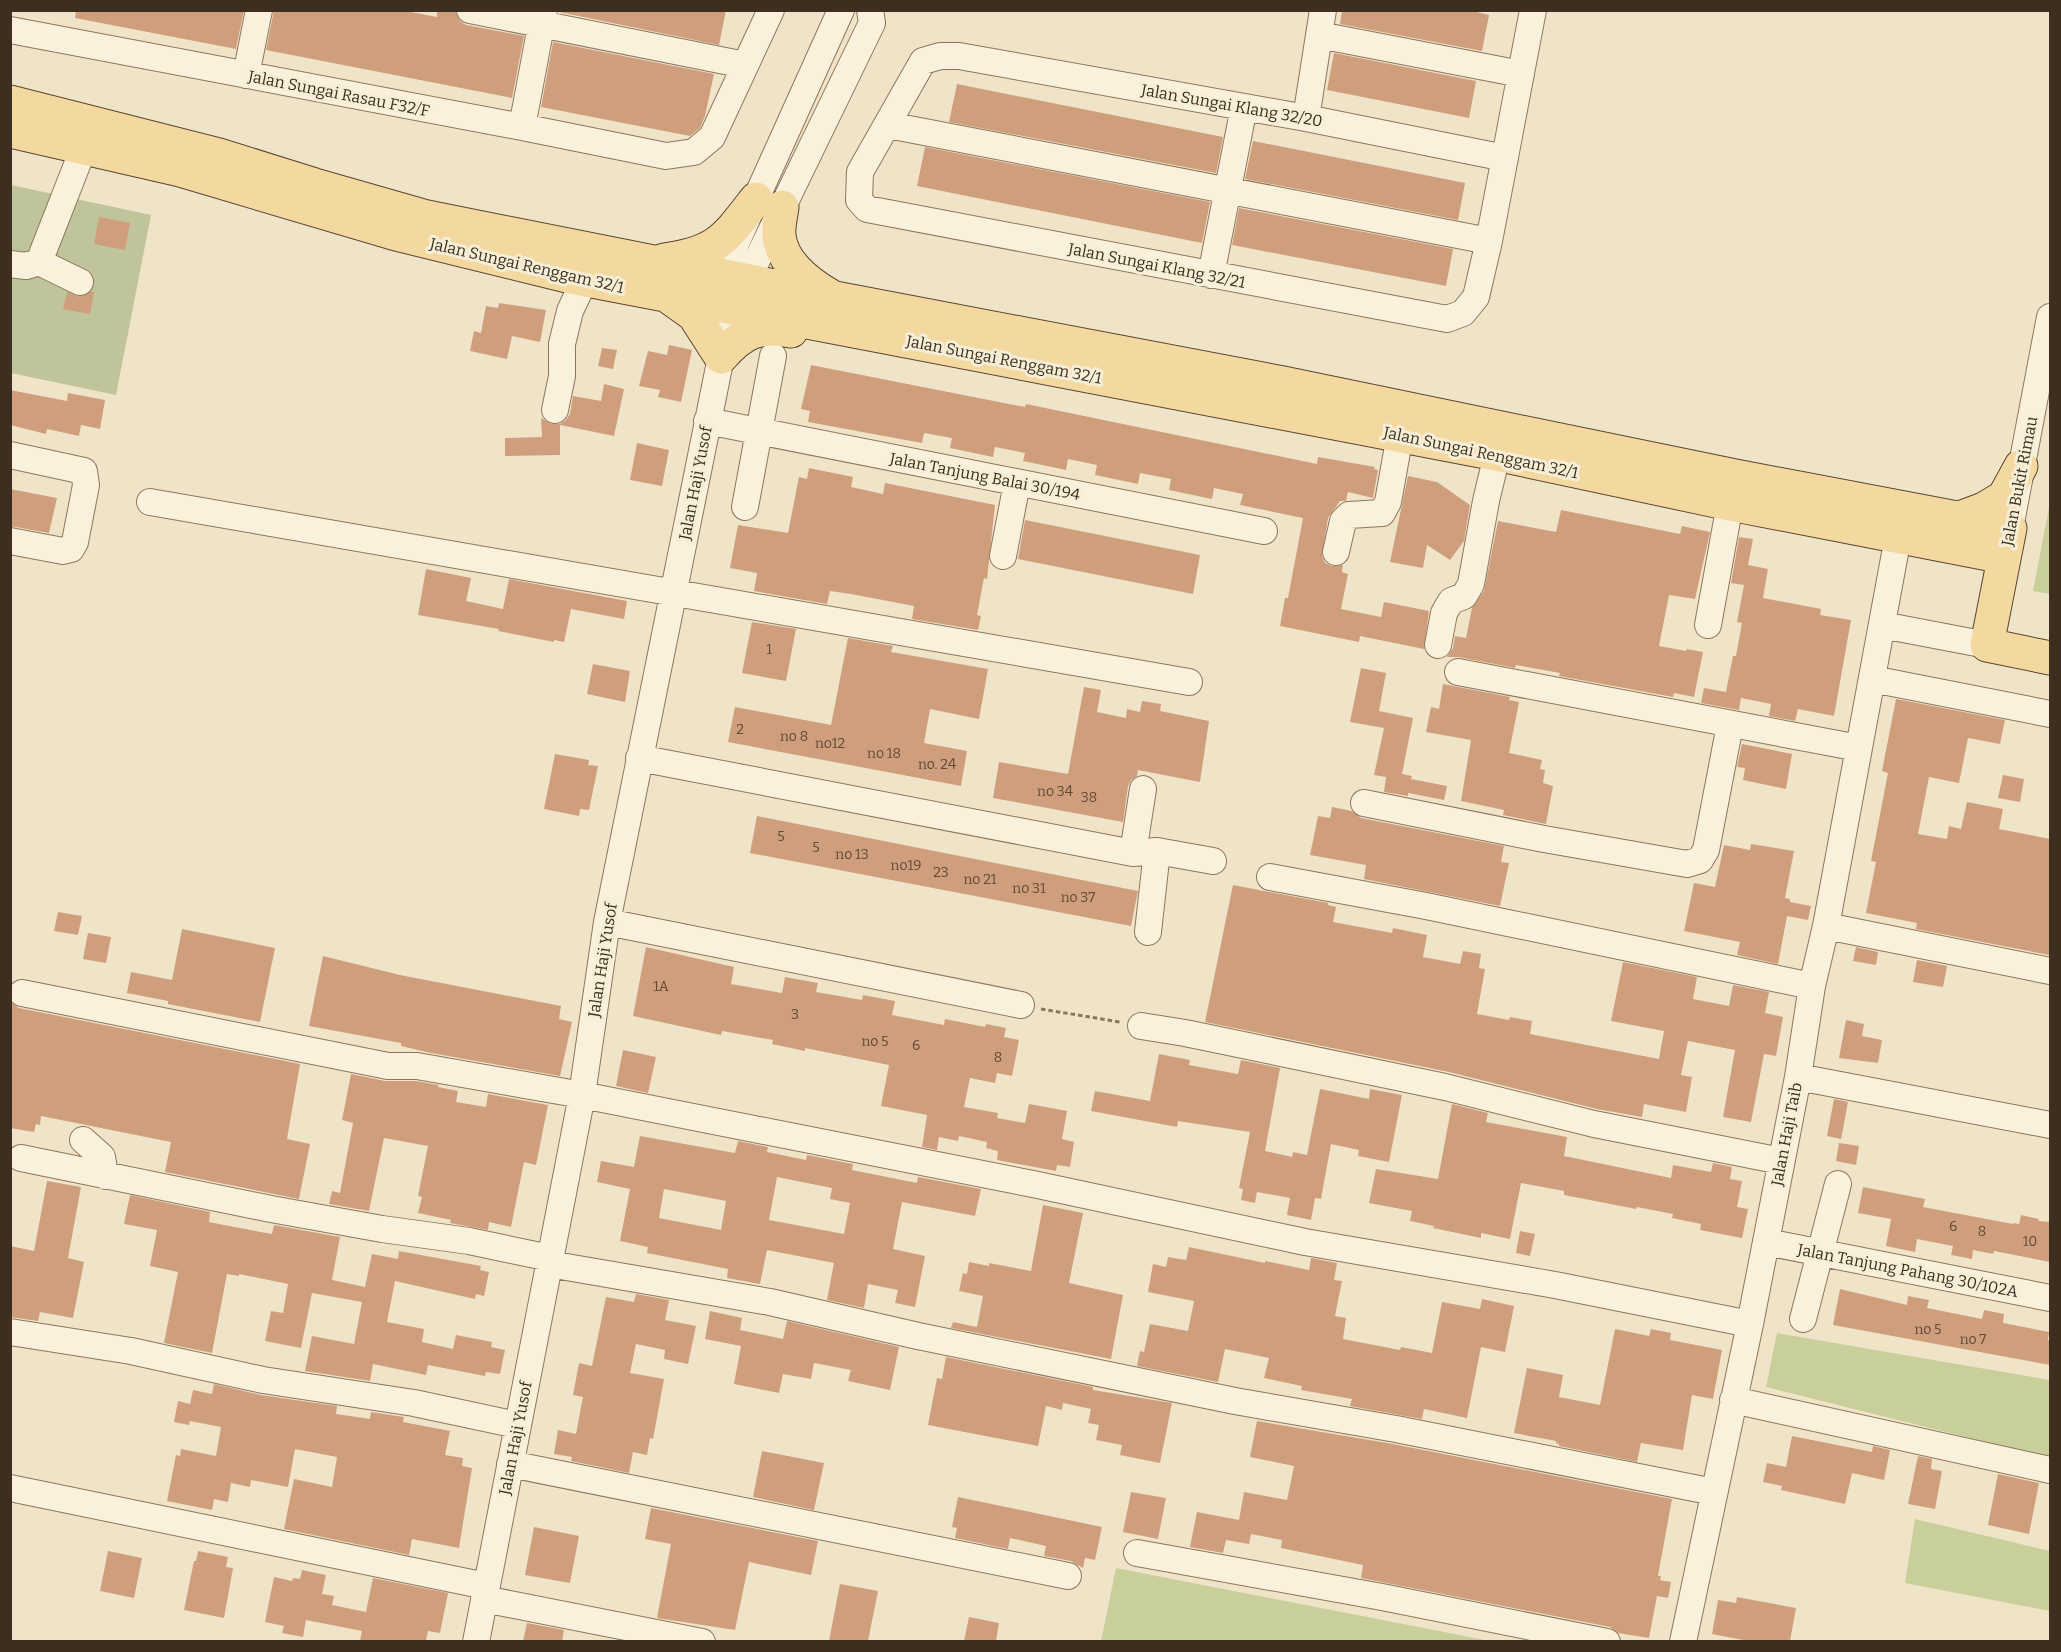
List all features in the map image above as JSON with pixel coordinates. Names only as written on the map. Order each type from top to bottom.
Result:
[{"type":"main road","name":"Jalan Sungai Renggam 32/1","points":[[10,102],[219,155],[427,217],[647,262],[732,292],[993,357],[1400,435],[1447,430],[1497,455],[1733,490],[1960,518],[2007,542]]},
{"type":"main road","name":"Jalan Sungai Renggam 32/1","points":[[10,131],[180,170],[396,234],[585,279],[665,295],[732,292],[835,298],[1284,383],[1447,430],[1733,490],[1898,537],[2007,542]]},
{"type":"main road","points":[[647,262],[691,256],[717,244],[769,203],[779,237],[796,269],[813,285],[835,298]]},
{"type":"main road","points":[[665,295],[694,315],[721,357],[733,344],[751,331],[778,328],[965,364],[993,357]]},
{"type":"main road","points":[[1960,518],[1984,509],[2004,497],[2021,466]]},
{"type":"main road","name":"Jalan Bukit Rimau","points":[[1987,645],[2007,542]]},
{"type":"main road","points":[[1987,645],[2050,658]]},
{"type":"street","points":[[246,75],[259,10]]},
{"type":"street","points":[[470,10],[543,17],[745,65],[771,10]]},
{"type":"street","points":[[769,203],[841,10]]},
{"type":"street","points":[[732,292],[731,261],[736,243],[769,203],[872,22],[870,10]]},
{"type":"street","points":[[888,125],[1489,241],[1533,10]]},
{"type":"street","points":[[522,127],[543,17]]},
{"type":"street","points":[[1306,118],[1321,23],[1521,74]]},
{"type":"street","name":"Jalan Sungai Rasau F32/F","points":[[10,30],[666,156],[694,152],[712,136],[745,65]]},
{"type":"street","name":"Jalan Sungai Klang 32/20","points":[[888,125],[923,61],[940,56],[958,56],[1306,118],[1505,158]]},
{"type":"street","points":[[1211,275],[1244,107]]},
{"type":"street","name":"Jalan Sungai Klang 32/21","points":[[888,125],[860,172],[859,200],[867,209],[1447,319],[1463,313],[1476,297],[1489,241]]},
{"type":"street","points":[[39,262],[84,147]]},
{"type":"street","points":[[10,264],[26,266],[39,262],[80,282]]},
{"type":"street","points":[[555,410],[562,376],[562,344],[570,311],[585,279]]},
{"type":"street","name":"Jalan Haji Yusof","points":[[476,1641],[582,1095],[607,922],[721,357],[732,292]]},
{"type":"street","name":"Jalan Bukit Rimau","points":[[2007,542],[2050,317]]},
{"type":"street","points":[[745,507],[774,356]]},
{"type":"street","name":"Jalan Tanjung Balai 30/194","points":[[707,421],[1264,531]]},
{"type":"street","points":[[1336,552],[1343,521],[1349,515],[1382,513],[1388,502],[1400,435]]},
{"type":"street","points":[[10,455],[84,471],[86,485],[75,542],[71,549],[63,551],[10,541]]},
{"type":"street","points":[[1438,645],[1444,613],[1451,601],[1464,596],[1471,584],[1497,455]]},
{"type":"street","points":[[1003,556],[1017,483]]},
{"type":"street","points":[[1708,625],[1733,490]]},
{"type":"street","points":[[150,502],[1189,682]]},
{"type":"street","name":"Jalan Haji Taib","points":[[1683,1641],[1766,1242],[1798,1077],[1812,986],[1826,926],[1898,537]]},
{"type":"street","points":[[1882,625],[1987,645]]},
{"type":"street","points":[[1458,672],[1859,748]]},
{"type":"street","points":[[1872,679],[2050,714]]},
{"type":"street","points":[[1364,802],[1544,839],[1687,864],[1700,860],[1707,850],[1730,724]]},
{"type":"street","points":[[639,758],[1145,852],[1213,861]]},
{"type":"street","points":[[1143,789],[1148,932]]},
{"type":"street","points":[[1270,877],[1426,906],[1812,986]]},
{"type":"street","points":[[607,922],[1021,1005]]},
{"type":"street","points":[[1826,926],[2050,971]]},
{"type":"street","points":[[67,987],[381,1050],[417,1066]]},
{"type":"street","points":[[22,993],[388,1066],[417,1066],[582,1095],[1044,1187],[1305,1242],[1555,1285],[1750,1324]]},
{"type":"street","points":[[1141,1026],[1445,1087],[1594,1124],[1780,1161]]},
{"type":"street","points":[[1798,1077],[2050,1125]]},
{"type":"street","points":[[83,1140],[102,1157],[105,1176]]},
{"type":"street","points":[[21,1158],[382,1229],[469,1241],[549,1261],[770,1302],[918,1336],[1235,1401],[1396,1429],[1714,1492]]},
{"type":"street","points":[[1803,1319],[1838,1184]]},
{"type":"street","name":"Jalan Tanjung Pahang 30/102A","points":[[1766,1242],[2050,1298]]},
{"type":"street","points":[[10,1332],[131,1351],[263,1380],[414,1403],[517,1425]]},
{"type":"street","points":[[1733,1400],[2050,1470]]},
{"type":"street","points":[[510,1464],[1068,1576]]},
{"type":"street","points":[[10,1488],[702,1641]]},
{"type":"street","points":[[1137,1553],[1382,1597],[1607,1641]]},
{"type":"path","points":[[1021,1005],[1141,1026]]},
{"type":"green space","points":[[11,185],[151,215],[116,395],[11,373]]},
{"type":"green space","points":[[2050,502],[2050,594],[2033,591]]},
{"type":"green space","points":[[1777,1333],[2050,1380],[2050,1458],[1766,1387]]},
{"type":"green space","points":[[1915,1519],[2050,1551],[2050,1611],[1905,1583]]},
{"type":"green space","points":[[1116,1568],[1490,1641],[1101,1641]]},
{"type":"building","points":[[76,10],[244,10],[236,49],[75,18]]},
{"type":"building","points":[[274,10],[401,10],[437,17],[437,10],[455,10],[460,21],[466,25],[524,36],[512,98],[266,50]]},
{"type":"building","points":[[559,10],[726,10],[719,45],[559,12]]},
{"type":"building","points":[[1342,10],[1468,10],[1489,15],[1482,51],[1340,24]]},
{"type":"building","points":[[553,42],[714,74],[705,116],[700,128],[690,136],[541,107]]},
{"type":"building","points":[[1334,53],[1476,81],[1469,118],[1327,90]]},
{"type":"building","points":[[957,84],[1223,137],[1216,173],[949,122]]},
{"type":"building","points":[[1253,141],[1465,183],[1458,220],[1245,179]]},
{"type":"building","points":[[925,147],[1210,202],[1202,243],[917,186]]},
{"type":"building","points":[[1239,208],[1453,249],[1446,286],[1232,245]]},
{"type":"building","points":[[99,217],[130,223],[125,250],[94,244]]},
{"type":"building","points":[[67,292],[80,297],[94,292],[90,314],[63,309]]},
{"type":"building","points":[[499,303],[546,310],[540,342],[512,336],[507,359],[470,351],[474,331],[481,333],[486,306],[498,308]]},
{"type":"building","points":[[669,345],[692,350],[681,402],[658,397],[660,390],[639,386],[648,351],[667,355]]},
{"type":"building","points":[[602,348],[617,350],[613,369],[598,366]]},
{"type":"building","points":[[811,365],[1025,407],[1026,404],[1317,464],[1318,457],[1375,467],[1374,469],[1378,470],[1373,498],[1348,492],[1346,501],[1340,501],[1328,518],[1322,556],[1325,563],[1332,566],[1343,565],[1342,572],[1348,574],[1341,609],[1381,617],[1384,602],[1429,611],[1424,649],[1360,636],[1359,642],[1280,626],[1285,598],[1288,598],[1303,518],[1240,505],[1243,494],[1214,488],[1212,499],[1169,490],[1171,479],[1140,473],[1138,484],[1095,475],[1097,465],[1068,459],[1066,470],[1023,461],[1025,453],[995,447],[993,457],[950,448],[952,438],[924,433],[922,443],[808,422],[810,411],[801,409]]},
{"type":"building","points":[[604,384],[624,389],[614,436],[560,425],[560,455],[505,456],[505,438],[542,437],[541,418],[551,424],[560,424],[570,414],[573,396],[601,401]]},
{"type":"building","points":[[10,390],[67,401],[68,393],[105,400],[100,429],[81,425],[79,436],[47,429],[46,434],[10,425]]},
{"type":"building","points":[[637,443],[669,450],[662,486],[630,480]]},
{"type":"building","points":[[809,468],[853,477],[851,487],[883,494],[885,483],[995,505],[987,579],[984,578],[977,615],[981,616],[978,630],[912,619],[914,606],[851,594],[830,591],[827,604],[754,591],[757,573],[730,568],[738,525],[788,533],[799,477],[807,479]]},
{"type":"building","points":[[1408,476],[1437,482],[1470,505],[1464,541],[1450,560],[1427,545],[1423,568],[1390,562]]},
{"type":"building","points":[[10,489],[57,498],[49,533],[10,526]]},
{"type":"building","points":[[1561,510],[1680,534],[1682,526],[1710,532],[1695,599],[1669,595],[1659,646],[1703,652],[1694,697],[1674,693],[1673,697],[1559,676],[1560,673],[1516,665],[1515,668],[1447,657],[1453,648],[1455,636],[1466,638],[1472,608],[1484,591],[1498,521],[1556,532]]},
{"type":"building","points":[[1025,520],[1200,555],[1193,594],[1018,559]]},
{"type":"building","points":[[1739,537],[1753,539],[1748,565],[1768,569],[1763,598],[1821,609],[1820,615],[1851,620],[1834,716],[1798,709],[1795,721],[1769,716],[1771,704],[1741,698],[1739,710],[1701,703],[1704,688],[1726,692],[1733,656],[1736,656],[1742,623],[1737,622],[1744,585],[1731,583]]},
{"type":"building","points":[[426,569],[471,578],[466,601],[503,609],[509,579],[627,601],[624,619],[571,609],[564,642],[554,640],[554,642],[498,631],[499,629],[418,615]]},
{"type":"building","points":[[752,622],[796,629],[786,681],[742,673]]},
{"type":"building","points":[[848,638],[893,646],[891,652],[988,669],[979,719],[930,709],[924,743],[967,751],[961,786],[728,742],[735,707],[831,725]]},
{"type":"building","points":[[593,664],[630,671],[625,702],[587,694]]},
{"type":"building","points":[[1361,668],[1386,673],[1379,711],[1413,718],[1402,774],[1412,776],[1411,779],[1447,786],[1444,800],[1408,793],[1408,796],[1384,792],[1386,777],[1374,775],[1384,728],[1350,722]]},
{"type":"building","points":[[1443,684],[1510,697],[1509,700],[1519,702],[1509,753],[1542,760],[1540,769],[1545,770],[1543,783],[1553,786],[1546,824],[1503,815],[1504,810],[1461,801],[1471,740],[1426,732],[1431,707],[1439,709]]},
{"type":"building","points":[[1084,687],[1101,690],[1097,712],[1126,718],[1127,709],[1140,712],[1142,701],[1161,704],[1160,711],[1209,721],[1200,782],[1138,770],[1137,776],[1128,786],[1123,822],[993,798],[999,762],[1068,774]]},
{"type":"building","points":[[1896,699],[2005,720],[2000,744],[1968,738],[1959,783],[1929,777],[1918,834],[1947,839],[1949,826],[1961,829],[1967,802],[2003,809],[1999,829],[2050,839],[2049,955],[1916,929],[1917,923],[1866,913],[1876,862],[1871,861],[1888,773],[1882,771]]},
{"type":"building","points":[[1742,744],[1792,754],[1786,789],[1743,780],[1745,768],[1737,767]]},
{"type":"building","points":[[555,754],[589,760],[588,765],[598,766],[589,810],[580,809],[579,816],[544,809]]},
{"type":"building","points":[[2003,775],[2024,779],[2020,802],[1998,798]]},
{"type":"building","points":[[1332,807],[1352,811],[1361,818],[1504,846],[1501,862],[1509,863],[1500,906],[1364,879],[1366,865],[1310,855],[1318,816],[1330,818]]},
{"type":"building","points":[[757,816],[1138,891],[1131,926],[750,853]]},
{"type":"building","points":[[1751,844],[1794,851],[1785,898],[1790,899],[1790,902],[1811,906],[1808,920],[1787,916],[1778,964],[1737,955],[1740,942],[1684,931],[1694,883],[1715,887],[1724,845],[1750,850]]},
{"type":"building","points":[[1233,885],[1328,903],[1336,907],[1333,922],[1392,933],[1393,928],[1427,935],[1423,957],[1460,964],[1463,951],[1481,954],[1479,968],[1485,969],[1477,1014],[1509,1020],[1510,1017],[1532,1021],[1530,1034],[1659,1059],[1664,1031],[1611,1021],[1623,962],[1697,977],[1693,999],[1729,1006],[1733,985],[1769,992],[1765,1013],[1783,1017],[1776,1056],[1764,1054],[1751,1122],[1723,1117],[1735,1050],[1688,1041],[1681,1075],[1692,1077],[1686,1112],[1644,1104],[1642,1117],[1597,1109],[1449,1072],[1205,1022]]},
{"type":"building","points":[[58,912],[82,916],[78,935],[54,931]]},
{"type":"building","points":[[182,929],[275,948],[260,1022],[168,1004],[168,1001],[127,993],[131,972],[172,980]]},
{"type":"building","points":[[88,933],[111,937],[106,963],[83,959]]},
{"type":"building","points":[[646,947],[734,967],[731,984],[782,993],[785,977],[818,983],[816,992],[862,1000],[863,995],[895,1001],[892,1015],[944,1025],[945,1019],[985,1027],[986,1024],[1006,1028],[1004,1037],[1019,1040],[1012,1076],[997,1073],[995,1083],[970,1078],[964,1107],[998,1113],[997,1118],[1025,1123],[1029,1104],[1067,1111],[1062,1139],[1074,1142],[1070,1167],[1057,1165],[1056,1171],[997,1160],[998,1151],[986,1148],[987,1142],[959,1136],[958,1141],[939,1137],[937,1150],[922,1147],[927,1115],[881,1106],[889,1065],[805,1048],[805,1051],[772,1044],[773,1040],[722,1031],[721,1035],[633,1016]]},
{"type":"building","points":[[1856,947],[1878,952],[1876,965],[1853,961]]},
{"type":"building","points":[[323,956],[400,975],[561,1006],[559,1019],[572,1022],[560,1076],[431,1053],[401,1046],[401,1043],[309,1026]]},
{"type":"building","points":[[1917,960],[1947,966],[1943,987],[1913,982]]},
{"type":"building","points":[[10,1002],[19,1008],[300,1064],[287,1139],[310,1144],[299,1199],[165,1172],[171,1142],[41,1116],[40,1125],[36,1124],[34,1132],[10,1128]]},
{"type":"building","points":[[1846,1020],[1864,1024],[1862,1036],[1882,1040],[1878,1063],[1839,1058]]},
{"type":"building","points":[[623,1050],[656,1057],[648,1093],[616,1086]]},
{"type":"building","points":[[1159,1054],[1190,1060],[1189,1065],[1238,1074],[1241,1060],[1280,1068],[1265,1151],[1292,1157],[1293,1152],[1307,1155],[1320,1089],[1369,1099],[1370,1089],[1402,1095],[1389,1162],[1358,1156],[1359,1150],[1331,1144],[1321,1199],[1315,1198],[1311,1220],[1287,1215],[1290,1198],[1257,1192],[1255,1203],[1241,1200],[1243,1189],[1239,1188],[1250,1132],[1178,1121],[1177,1127],[1091,1111],[1095,1091],[1150,1101]]},
{"type":"building","points":[[351,1074],[385,1081],[416,1081],[439,1085],[438,1087],[458,1091],[456,1102],[486,1107],[488,1094],[548,1105],[536,1165],[524,1162],[511,1227],[489,1222],[488,1230],[450,1223],[451,1220],[418,1213],[422,1197],[418,1196],[428,1146],[384,1138],[369,1211],[329,1204],[332,1191],[340,1193],[353,1123],[342,1120]]},
{"type":"building","points":[[1834,1099],[1848,1102],[1841,1139],[1827,1136]]},
{"type":"building","points":[[1452,1104],[1488,1113],[1486,1122],[1567,1137],[1564,1156],[1671,1178],[1673,1165],[1711,1172],[1713,1163],[1732,1167],[1730,1179],[1742,1181],[1737,1207],[1748,1209],[1742,1238],[1700,1230],[1701,1224],[1672,1218],[1673,1214],[1564,1195],[1564,1191],[1521,1183],[1510,1239],[1481,1233],[1481,1238],[1433,1228],[1434,1226],[1410,1221],[1412,1211],[1369,1203],[1376,1169],[1438,1179]]},
{"type":"building","points":[[640,1136],[735,1153],[738,1141],[768,1147],[767,1152],[806,1160],[807,1155],[853,1164],[852,1170],[917,1183],[918,1177],[981,1189],[975,1216],[902,1202],[893,1249],[925,1256],[915,1307],[895,1303],[898,1290],[868,1284],[864,1308],[827,1300],[834,1263],[767,1250],[760,1284],[727,1278],[728,1269],[647,1253],[648,1247],[620,1241],[630,1189],[597,1182],[601,1161],[634,1167]],"holes":[[[777,1177],[832,1188],[830,1199],[850,1203],[844,1234],[769,1220]],[[664,1189],[726,1201],[721,1230],[659,1218]]]},
{"type":"building","points":[[1839,1143],[1859,1146],[1856,1165],[1836,1161]]},
{"type":"building","points":[[47,1181],[81,1187],[68,1258],[84,1262],[73,1318],[40,1312],[38,1321],[10,1317],[10,1246],[34,1251]]},
{"type":"building","points":[[1863,1187],[1925,1199],[1923,1207],[2013,1224],[2019,1224],[2021,1215],[2039,1219],[2038,1221],[2050,1222],[2050,1262],[1994,1251],[1993,1254],[1973,1250],[1972,1259],[1951,1255],[1953,1246],[1917,1239],[1915,1252],[1886,1246],[1891,1219],[1858,1213]]},
{"type":"building","points":[[130,1195],[210,1212],[209,1222],[224,1225],[272,1234],[274,1225],[340,1237],[332,1280],[365,1287],[372,1254],[398,1259],[399,1251],[481,1266],[480,1270],[489,1272],[484,1296],[476,1294],[475,1299],[395,1281],[387,1322],[424,1329],[422,1342],[453,1349],[456,1335],[492,1342],[491,1347],[505,1350],[500,1374],[486,1372],[485,1376],[428,1365],[426,1375],[373,1364],[370,1381],[305,1371],[312,1336],[354,1344],[362,1302],[312,1293],[301,1348],[265,1341],[271,1311],[283,1313],[288,1284],[239,1274],[239,1276],[227,1274],[212,1353],[164,1343],[178,1272],[150,1266],[157,1230],[124,1224]]},
{"type":"building","points":[[1043,1205],[1083,1213],[1069,1283],[1123,1295],[1111,1359],[951,1328],[953,1322],[977,1327],[983,1296],[959,1291],[963,1273],[967,1274],[969,1262],[989,1266],[989,1263],[1031,1271]]},
{"type":"building","points":[[1520,1231],[1535,1234],[1530,1256],[1516,1253]]},
{"type":"building","points":[[1189,1247],[1309,1270],[1311,1258],[1337,1263],[1334,1280],[1342,1281],[1335,1316],[1346,1318],[1343,1339],[1400,1350],[1401,1347],[1432,1353],[1442,1302],[1480,1309],[1482,1299],[1514,1306],[1505,1352],[1481,1347],[1467,1418],[1424,1409],[1422,1419],[1350,1406],[1352,1399],[1301,1390],[1302,1386],[1264,1378],[1269,1358],[1225,1349],[1218,1382],[1137,1366],[1140,1351],[1144,1352],[1150,1324],[1188,1331],[1194,1301],[1148,1292],[1153,1264],[1166,1267],[1168,1257],[1186,1260]]},
{"type":"building","points":[[1840,1289],[1907,1305],[1908,1296],[1929,1300],[1927,1308],[1982,1319],[1984,1310],[2004,1314],[2003,1323],[2049,1332],[2050,1365],[1833,1325]]},
{"type":"building","points":[[636,1294],[669,1300],[665,1320],[696,1326],[688,1364],[664,1359],[665,1350],[636,1344],[630,1373],[664,1379],[653,1439],[650,1438],[647,1455],[633,1452],[629,1473],[571,1461],[572,1457],[554,1454],[558,1430],[576,1434],[583,1397],[573,1395],[579,1363],[592,1366],[606,1297],[634,1302]]},
{"type":"building","points":[[710,1311],[742,1318],[740,1330],[783,1339],[787,1321],[899,1347],[890,1390],[848,1381],[851,1370],[814,1363],[811,1379],[783,1374],[779,1393],[734,1384],[741,1346],[705,1339]]},
{"type":"building","points":[[1615,1329],[1649,1336],[1651,1329],[1671,1333],[1670,1340],[1722,1350],[1713,1399],[1692,1395],[1683,1450],[1641,1443],[1637,1462],[1559,1446],[1556,1441],[1514,1433],[1527,1368],[1563,1375],[1559,1397],[1600,1405]]},
{"type":"building","points":[[946,1357],[1093,1387],[1093,1390],[1172,1403],[1160,1463],[1120,1455],[1122,1445],[1096,1440],[1099,1425],[1088,1423],[1091,1409],[1063,1403],[1062,1410],[1046,1406],[1038,1446],[928,1425],[937,1378],[942,1379]]},
{"type":"building","points":[[214,1384],[261,1395],[337,1406],[336,1414],[370,1419],[371,1412],[404,1417],[403,1422],[450,1431],[445,1455],[463,1458],[462,1466],[472,1468],[459,1548],[412,1539],[409,1555],[284,1529],[294,1479],[332,1487],[337,1457],[295,1449],[288,1487],[251,1480],[250,1487],[231,1483],[228,1502],[214,1499],[212,1510],[167,1501],[176,1455],[180,1456],[181,1449],[216,1456],[221,1427],[190,1421],[189,1425],[174,1422],[178,1401],[190,1404],[193,1390],[212,1394]]},
{"type":"building","points":[[1257,1421],[1393,1444],[1672,1499],[1658,1576],[1661,1576],[1660,1580],[1671,1582],[1668,1598],[1657,1596],[1649,1638],[1618,1633],[1610,1627],[1361,1578],[1363,1565],[1281,1548],[1282,1540],[1251,1534],[1249,1544],[1226,1540],[1223,1553],[1190,1547],[1197,1512],[1239,1520],[1244,1492],[1287,1500],[1294,1466],[1250,1457]]},
{"type":"building","points":[[1792,1436],[1872,1452],[1873,1446],[1890,1450],[1884,1480],[1852,1473],[1845,1504],[1781,1490],[1782,1486],[1763,1482],[1767,1463],[1786,1467]]},
{"type":"building","points":[[762,1451],[824,1463],[814,1510],[753,1497]]},
{"type":"building","points":[[1918,1456],[1932,1459],[1931,1469],[1942,1471],[1935,1509],[1908,1504]]},
{"type":"building","points":[[1998,1474],[2039,1483],[2029,1534],[1988,1525]]},
{"type":"building","points":[[1131,1492],[1166,1498],[1158,1539],[1123,1532]]},
{"type":"building","points":[[958,1497],[1102,1527],[1095,1560],[1085,1558],[1083,1568],[1071,1561],[1044,1556],[1046,1546],[1010,1538],[1008,1549],[955,1538],[957,1528],[952,1527]]},
{"type":"building","points":[[651,1508],[818,1541],[811,1575],[749,1562],[735,1630],[657,1618],[671,1544],[645,1539]]},
{"type":"building","points":[[534,1527],[579,1536],[570,1583],[525,1575]]},
{"type":"building","points":[[108,1551],[142,1558],[134,1598],[100,1591]]},
{"type":"building","points":[[198,1551],[228,1557],[226,1567],[233,1568],[224,1618],[184,1610]]},
{"type":"building","points":[[302,1570],[326,1575],[322,1594],[334,1596],[332,1605],[366,1612],[373,1578],[448,1593],[440,1633],[428,1631],[426,1641],[360,1641],[362,1631],[306,1620],[303,1637],[282,1633],[284,1626],[265,1622],[274,1577],[292,1581],[293,1578],[300,1579]]},
{"type":"building","points":[[840,1584],[878,1591],[868,1641],[829,1641]]},
{"type":"building","points":[[1737,1597],[1796,1608],[1790,1641],[1748,1641],[1712,1634],[1718,1600],[1736,1603]]},
{"type":"building","points":[[969,1617],[999,1623],[996,1641],[964,1641]]},
{"type":"building","points":[[527,1623],[564,1630],[562,1641],[523,1641]]}]
